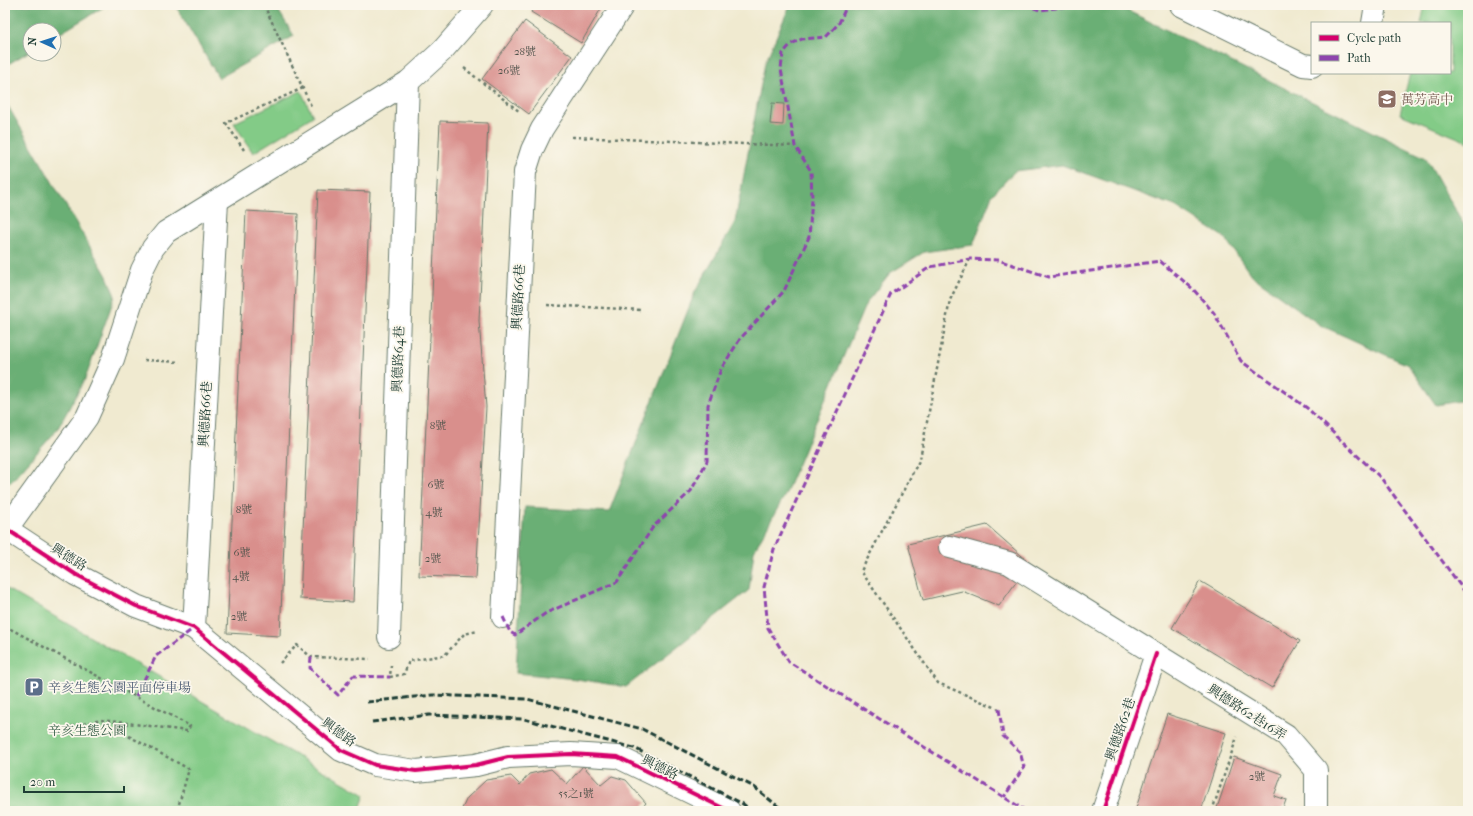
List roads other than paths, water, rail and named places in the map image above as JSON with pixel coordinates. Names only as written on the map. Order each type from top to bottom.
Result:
[{"type":"street","points":[[5,529],[87,417],[113,358],[142,270],[153,248],[166,232],[408,82],[442,51],[482,5]]},
{"type":"street","name":"興德路66巷","points":[[503,617],[525,172],[532,150],[542,129],[623,5]]},
{"type":"street","points":[[1181,5],[1303,65],[1311,66]]},
{"type":"street","points":[[1373,22],[1376,5]]},
{"type":"street","name":"興德路64巷","points":[[389,637],[408,82]]},
{"type":"street","name":"興德路66巷","points":[[194,628],[217,201]]},
{"type":"street","name":"興德路","points":[[5,529],[87,580],[136,606],[194,628],[341,750],[375,766],[416,771],[476,765],[508,757],[571,754],[618,758],[729,811]]},
{"type":"street","points":[[950,547],[1009,563],[1156,654]]},
{"type":"street","name":"興德路62巷16弄","points":[[1156,654],[1286,735],[1316,770],[1316,811]]},
{"type":"street","name":"興德路62巷","points":[[1103,811],[1156,654]]},
{"type":"railway","points":[[367,702],[433,695],[527,699],[642,729],[754,787],[784,811]]},
{"type":"railway","points":[[372,722],[429,715],[524,719],[634,748],[743,804],[752,811]]},
{"type":"place","name":"萬芳高中","points":[[1387,99]]},
{"type":"place","name":"辛亥生態公園平面停車場","points":[[34,687]]},
{"type":"park label","name":"辛亥生態公園","points":[[87,730]]}]
